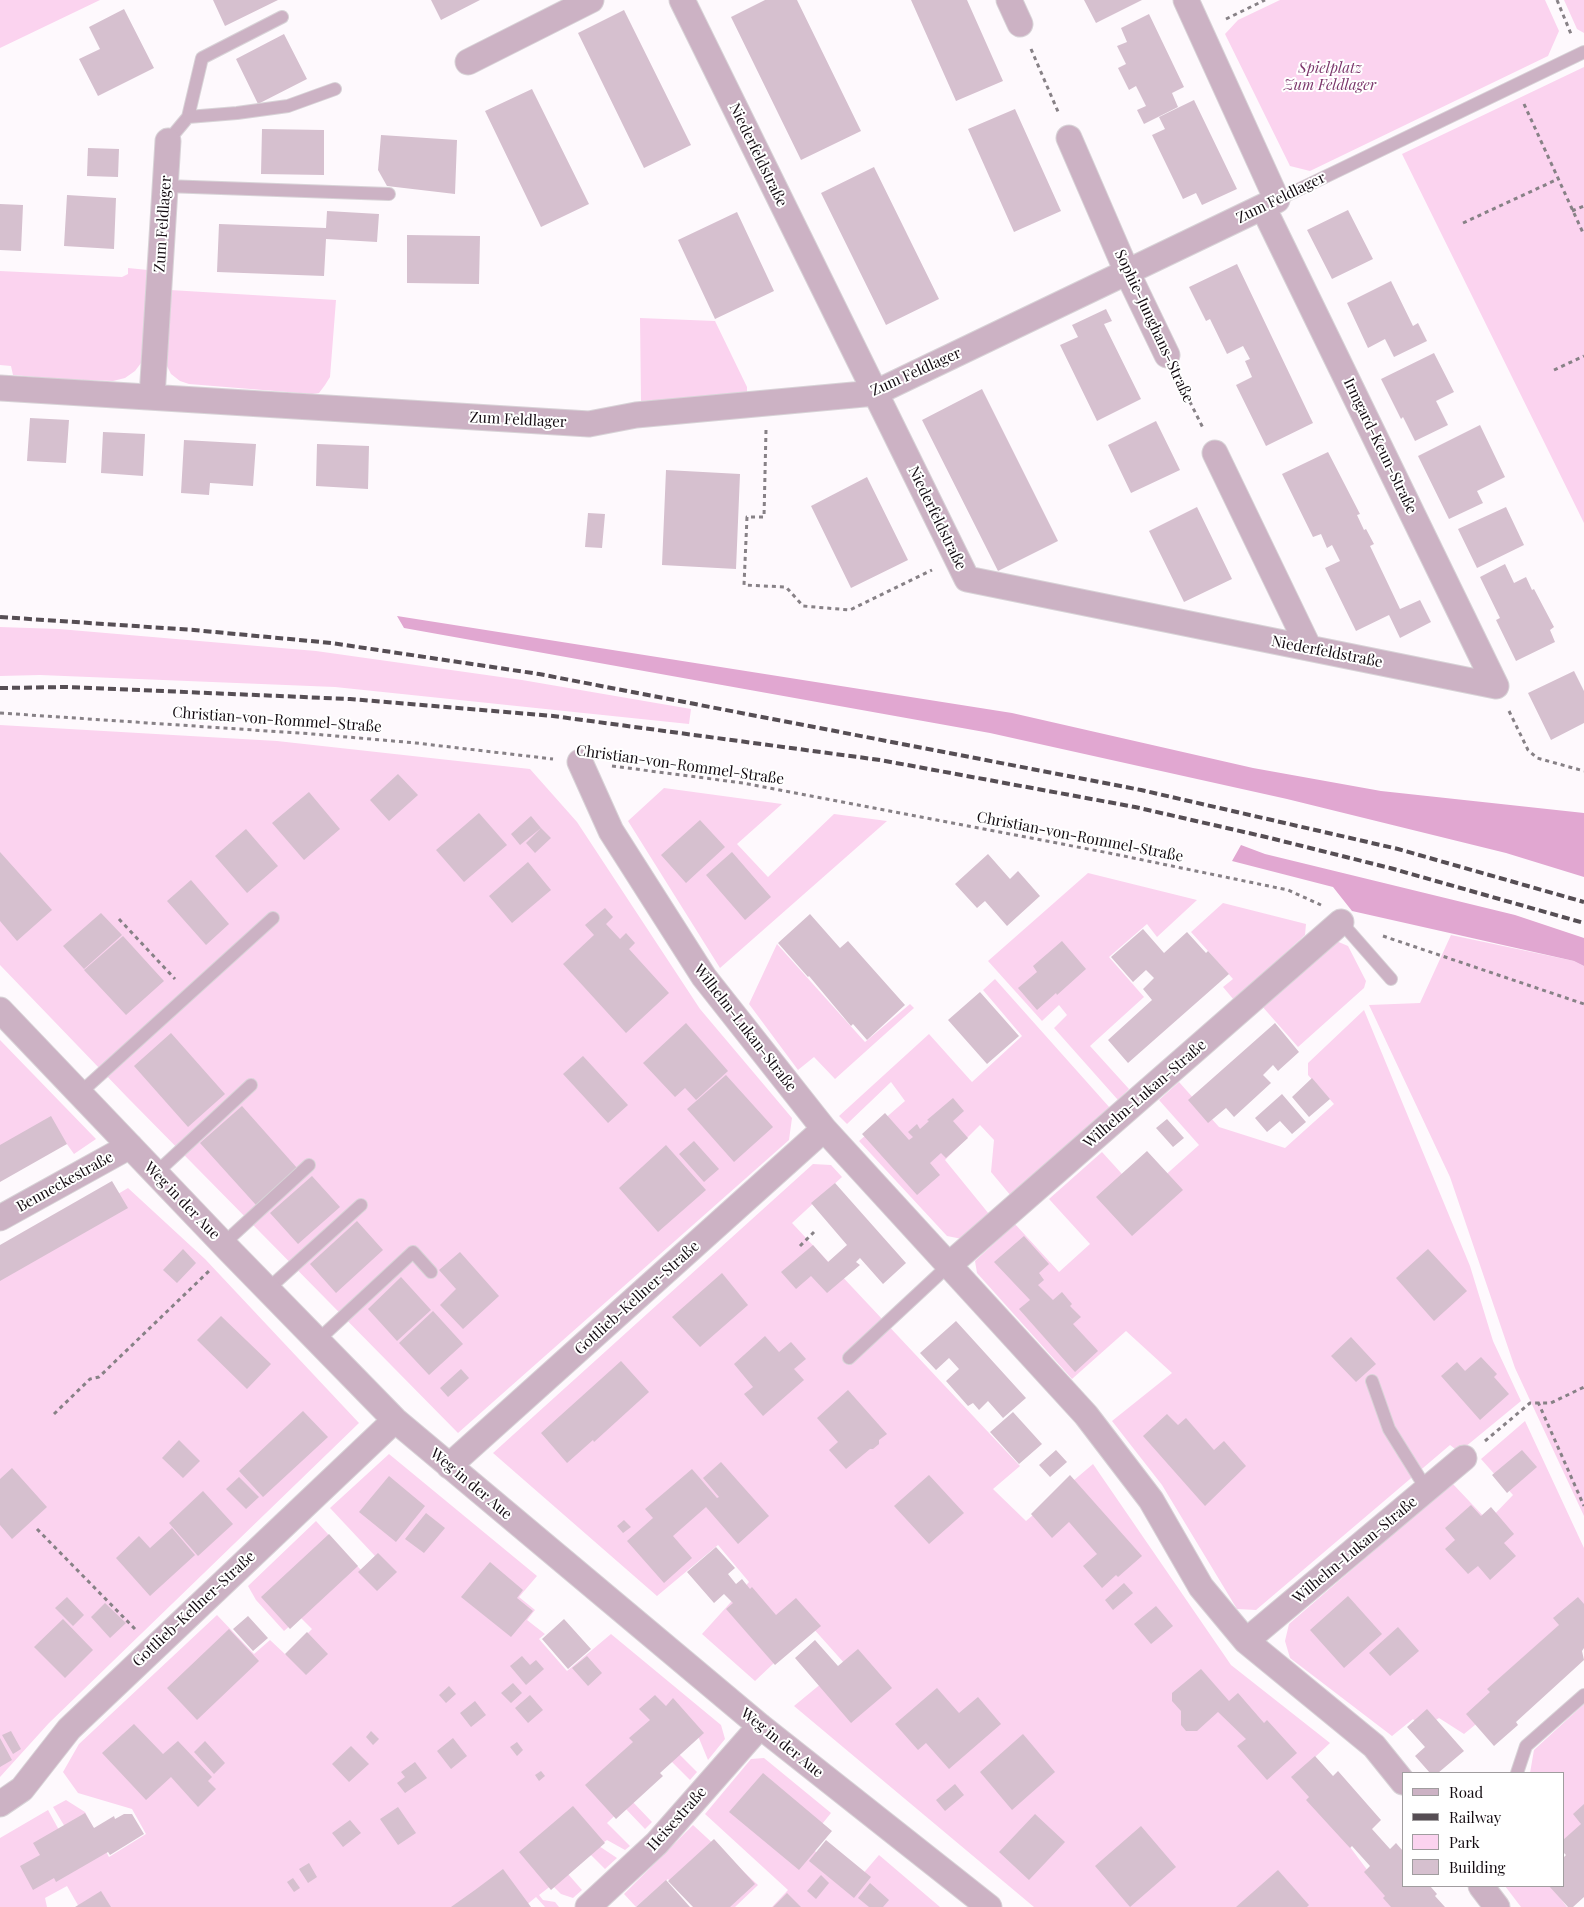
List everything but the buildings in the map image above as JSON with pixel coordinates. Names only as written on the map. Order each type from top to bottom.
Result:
[{"type":"street","points":[[468,62],[591,0]]},
{"type":"street","points":[[1010,0],[1020,24]]},
{"type":"street","name":"Irmgard-Keun-Straße","points":[[1186,0],[1270,203],[1496,686]]},
{"type":"street","name":"Niederfeldstraße","points":[[687,2],[875,393],[967,579],[1496,686]]},
{"type":"street","name":"Sophie-Junghans-Straße","points":[[1070,138],[1127,272],[1167,355]]},
{"type":"street","name":"Zum Feldlager","points":[[152,396],[168,142]]},
{"type":"street","name":"Zum Feldlager","points":[[0,388],[589,424],[636,415],[875,393],[1270,203]]},
{"type":"street","points":[[1215,453],[1309,648]]},
{"type":"street","name":"Wilhelm-Lukan-Straße","points":[[580,762],[611,831],[704,977],[824,1129],[1086,1415],[1151,1500],[1201,1588],[1246,1641],[1374,1746],[1402,1781]]},
{"type":"street","name":"Wilhelm-Lukan-Straße","points":[[950,1265],[1341,922]]},
{"type":"street","name":"Weg in der Aue","points":[[0,1010],[226,1248],[395,1420],[760,1726],[989,1907]]},
{"type":"street","name":"Gottlieb-Kellner-Straße","points":[[449,1466],[824,1129]]},
{"type":"street","name":"Benneckestraße","points":[[0,1218],[130,1146]]},
{"type":"street","name":"Gottlieb-Kellner-Straße","points":[[0,1804],[22,1789],[69,1729],[395,1420]]},
{"type":"street","name":"Wilhelm-Lukan-Straße","points":[[1246,1641],[1464,1458]]},
{"type":"street","name":"Heisestraße","points":[[588,1907],[658,1843],[760,1726]]},
{"type":"street","points":[[1482,1887],[1497,1907]]},
{"type":"lane","points":[[168,142],[188,117],[202,58],[282,17]]},
{"type":"lane","name":"Zum Feldlager","points":[[1270,203],[1582,53]]},
{"type":"lane","points":[[188,117],[288,106],[335,89]]},
{"type":"lane","points":[[165,186],[389,194]]},
{"type":"lane","points":[[80,1093],[273,918]]},
{"type":"lane","points":[[1341,922],[1391,979]]},
{"type":"lane","points":[[156,1173],[251,1085]]},
{"type":"lane","points":[[226,1248],[309,1166]]},
{"type":"lane","points":[[268,1290],[361,1205]]},
{"type":"lane","points":[[317,1341],[413,1252],[431,1272]]},
{"type":"lane","name":"Wilhelm-Lukan-Straße","points":[[849,1358],[950,1265]]},
{"type":"lane","points":[[1372,1381],[1389,1429],[1427,1490]]},
{"type":"lane","points":[[1518,1772],[1526,1746],[1584,1696]]},
{"type":"path","points":[[1200,31],[1265,0]]},
{"type":"path","points":[[1557,0],[1582,53]]},
{"type":"path","points":[[1020,24],[1070,138]]},
{"type":"path","points":[[1516,85],[1584,235]]},
{"type":"path","points":[[1463,223],[1558,179]]},
{"type":"path","points":[[1572,211],[1584,206]]},
{"type":"path","name":"Sophie-Junghans-Straße","points":[[1167,355],[1215,453]]},
{"type":"path","points":[[1554,370],[1584,356]]},
{"type":"path","points":[[767,404],[764,517],[747,517],[744,585],[786,587],[803,606],[850,610],[957,558]]},
{"type":"path","points":[[1496,686],[1528,750],[1537,758],[1584,771]]},
{"type":"path","name":"Christian-von-Rommel-Straße","points":[[0,713],[303,733],[448,747],[743,783],[1278,888],[1318,903],[1341,922]]},
{"type":"path","points":[[119,919],[180,985]]},
{"type":"path","points":[[1341,922],[1584,1004]]},
{"type":"path","points":[[800,1246],[814,1232]]},
{"type":"path","points":[[54,1414],[90,1379],[99,1377],[226,1248]]},
{"type":"path","points":[[1464,1458],[1530,1403],[1552,1403],[1584,1387]]},
{"type":"path","points":[[1538,1402],[1584,1506]]},
{"type":"path","points":[[38,1529],[136,1630]]},
{"type":"green space","points":[[0,0],[100,0],[0,48]]},
{"type":"green space","name":"Spielplatz Zum Feldlager","points":[[1280,0],[1545,0],[1559,31],[1548,56],[1310,171],[1290,166],[1225,34],[1238,20]]},
{"type":"green space","points":[[1564,0],[1584,0],[1584,33],[1577,29]]},
{"type":"green space","points":[[1584,67],[1584,523],[1402,154]]},
{"type":"green space","points":[[128,268],[148,270],[141,363],[135,371],[125,378],[113,381],[60,379],[13,375],[11,366],[0,365],[0,271],[122,277],[128,274]]},
{"type":"green space","points":[[170,290],[336,300],[330,377],[319,393],[312,394],[189,384],[180,381],[171,374],[166,364]]},
{"type":"green space","points":[[640,318],[715,321],[747,387],[747,396],[641,401]]},
{"type":"green space","points":[[0,627],[59,629],[316,651],[522,680],[691,709],[689,724],[335,687],[40,675],[0,676]]},
{"type":"green space","points":[[0,725],[277,741],[530,769],[577,822],[700,1009],[792,1118],[789,1140],[458,1433],[127,1097],[0,965]]},
{"type":"green space","points":[[664,788],[782,804],[737,844],[768,877],[834,814],[887,821],[720,968],[628,821]]},
{"type":"green space","points":[[1088,873],[1197,900],[1157,937],[1147,924],[1109,957],[1144,997],[1090,1046],[1129,1089],[1118,1100],[1054,1028],[1067,1015],[1059,1005],[1042,1021],[988,961]]},
{"type":"green space","points":[[1223,903],[1306,924],[1305,935],[1234,1000],[1223,987],[1233,979],[1191,932]]},
{"type":"green space","points":[[1451,935],[1574,961],[1584,966],[1584,1516],[1515,1368],[1450,1177],[1369,1005],[1420,1003]]},
{"type":"green space","points":[[1334,940],[1348,946],[1366,981],[1364,988],[1298,1047],[1261,1005]]},
{"type":"green space","points":[[777,944],[865,1042],[910,1004],[914,1008],[835,1079],[814,1057],[798,1070],[749,1004]]},
{"type":"green space","points":[[995,979],[1110,1108],[1011,1196],[991,1172],[994,1140],[980,1125],[945,1160],[989,1214],[962,1239],[947,1236],[859,1141],[905,1101],[891,1082],[847,1124],[839,1116],[929,1034],[972,1082],[1022,1036],[983,990]]},
{"type":"green space","points":[[1364,1010],[1470,1266],[1493,1341],[1521,1401],[1459,1452],[1450,1445],[1256,1610],[1237,1609],[1162,1485],[1112,1421],[1172,1373],[1126,1331],[1072,1379],[977,1273],[975,1261],[1015,1224],[1059,1272],[1090,1244],[1049,1199],[1102,1152],[1142,1196],[1199,1145],[1159,1100],[1179,1082],[1219,1127],[1285,1148],[1334,1104],[1308,1075],[1308,1063]]},
{"type":"green space","points":[[0,1040],[96,1139],[74,1154],[59,1133],[0,1167]]},
{"type":"green space","points":[[813,1164],[831,1165],[842,1177],[792,1223],[1020,1466],[993,1489],[1026,1521],[1093,1464],[1231,1665],[1330,1743],[1296,1775],[1395,1907],[1034,1907],[794,1706],[845,1664],[812,1627],[755,1681],[702,1634],[749,1582],[718,1545],[657,1596],[493,1453]]},
{"type":"green space","points":[[128,1188],[205,1259],[359,1423],[49,1723],[0,1777],[0,1264]]},
{"type":"green space","points":[[1525,1421],[1584,1548],[1584,1635],[1464,1734],[1439,1718],[1422,1729],[1413,1719],[1392,1736],[1290,1658],[1285,1641],[1289,1624],[1452,1483],[1488,1521],[1513,1495],[1481,1459]]},
{"type":"green space","points":[[389,1454],[537,1576],[519,1597],[535,1610],[527,1620],[545,1634],[539,1639],[567,1671],[611,1634],[721,1725],[725,1739],[708,1760],[698,1736],[679,1754],[697,1772],[690,1780],[671,1761],[631,1800],[652,1822],[645,1829],[624,1807],[607,1823],[630,1846],[625,1850],[607,1840],[599,1846],[617,1858],[605,1869],[590,1854],[568,1874],[582,1890],[573,1898],[561,1894],[552,1885],[539,1895],[543,1900],[555,1902],[559,1907],[545,1907],[536,1897],[524,1907],[79,1907],[67,1886],[45,1898],[47,1907],[0,1907],[0,1838],[48,1810],[59,1830],[65,1827],[53,1807],[66,1800],[85,1812],[109,1857],[146,1834],[132,1809],[78,1793],[63,1772],[79,1744],[217,1615],[254,1654],[270,1640],[286,1655],[312,1629],[300,1617],[284,1631],[256,1600],[248,1586],[316,1521],[361,1570],[375,1556],[330,1508]]},
{"type":"green space","points":[[1584,1704],[1584,1834],[1564,1853],[1564,1772],[1530,1772],[1534,1750]]},
{"type":"green space","points":[[764,1758],[831,1813],[806,1844],[855,1883],[879,1855],[940,1907],[772,1907],[788,1890],[705,1814],[751,1759]]},
{"type":"green space","points":[[693,1825],[758,1885],[735,1907],[694,1907],[668,1879],[636,1907],[624,1894]]},
{"type":"green space","points":[[1506,1887],[1552,1887],[1567,1907],[1521,1907]]},
{"type":"shaded area","points":[[397,616],[1012,713],[1253,768],[1381,791],[1584,813],[1584,877],[1506,853],[1287,799],[990,733],[404,628]]},
{"type":"shaded area","points":[[1241,845],[1265,854],[1515,915],[1584,938],[1584,966],[1574,961],[1352,911],[1333,887],[1232,861]]},
{"type":"railway","points":[[0,617],[194,630],[331,643],[539,674],[1141,790],[1398,849],[1584,902]]},
{"type":"railway","points":[[0,688],[67,687],[350,699],[553,716],[880,760],[1135,807],[1266,837],[1390,868],[1584,923]]}]
